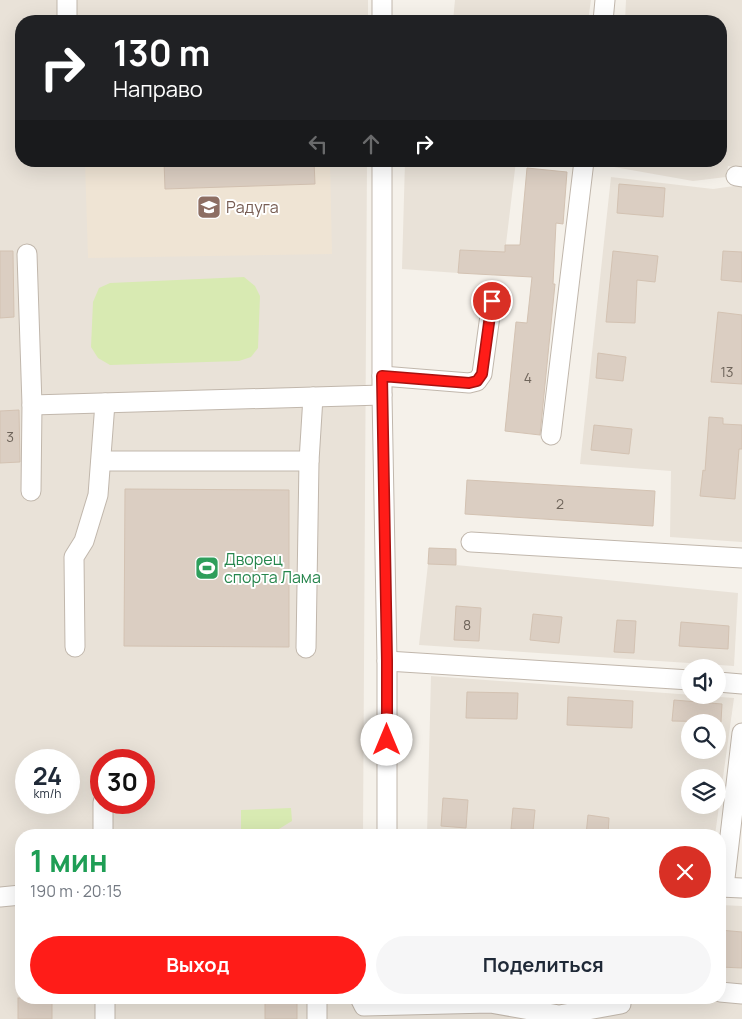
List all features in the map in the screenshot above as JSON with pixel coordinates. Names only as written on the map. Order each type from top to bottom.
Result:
[{"type":"street","points":[[67,0],[67,15]]},
{"type":"street","points":[[382,0],[382,15]]},
{"type":"street","points":[[604,15],[605,0]]},
{"type":"street","points":[[382,167],[382,395],[387,661],[386,829]]},
{"type":"street","points":[[551,435],[583,167]]},
{"type":"street","points":[[27,254],[32,405],[31,492]]},
{"type":"street","points":[[382,376],[469,383],[477,381],[482,374],[492,301]]},
{"type":"street","points":[[32,405],[382,395]]},
{"type":"street","points":[[306,648],[309,461],[313,397]]},
{"type":"street","points":[[75,647],[74,556],[84,540],[98,495],[105,403]]},
{"type":"street","points":[[101,461],[309,461]]},
{"type":"street","points":[[471,542],[742,558]]},
{"type":"street","points":[[387,661],[681,679]]},
{"type":"street","points":[[726,683],[742,684]]},
{"type":"street","points":[[729,888],[742,733]]},
{"type":"street","points":[[103,814],[103,829]]},
{"type":"street","points":[[0,897],[15,896]]},
{"type":"street","points":[[726,993],[742,994]]},
{"type":"street","points":[[105,1004],[105,1019]]},
{"type":"street","points":[[317,1004],[318,1019]]},
{"type":"street","points":[[363,1004],[364,1006],[448,1004]]},
{"type":"street","points":[[496,1004],[559,1015],[620,1007]]},
{"type":"shaded area","points":[[0,0],[368,0],[368,15],[15,15],[15,167],[367,167],[363,829],[15,829],[15,1004],[726,1004],[726,905],[742,906],[742,1019],[0,1019]]},
{"type":"shaded area","points":[[455,0],[591,0],[589,15],[454,15]]},
{"type":"shaded area","points":[[626,0],[742,0],[742,168],[728,166],[726,177],[693,181],[614,167],[727,167],[727,15],[625,15]]},
{"type":"shaded area","name":"Радуга","points":[[85,167],[330,167],[332,254],[88,258]]},
{"type":"shaded area","points":[[405,167],[515,167],[505,252],[460,250],[458,273],[402,269]]},
{"type":"shaded area","points":[[611,177],[713,189],[742,186],[742,542],[670,537],[671,471],[580,464]]},
{"type":"shaded area","points":[[428,564],[456,565],[738,593],[734,666],[726,665],[726,659],[681,659],[681,662],[419,645]]},
{"type":"shaded area","points":[[431,676],[681,694],[681,704],[726,704],[726,697],[734,698],[726,756],[726,714],[681,714],[681,759],[726,759],[724,769],[681,769],[681,814],[718,814],[716,829],[427,829]]},
{"type":"green space","points":[[244,277],[255,286],[260,296],[258,348],[251,357],[239,361],[110,365],[98,358],[91,347],[93,302],[99,288],[110,283]]},
{"type":"green space","points":[[291,808],[292,821],[279,829],[241,829],[241,810]]},
{"type":"building","points":[[164,167],[314,167],[315,184],[165,189]]},
{"type":"building","points":[[527,168],[567,172],[563,224],[556,223],[553,284],[555,284],[540,435],[505,431],[516,322],[527,323],[532,277],[458,273],[460,250],[505,252],[505,245],[520,245]]},
{"type":"building","points":[[619,184],[665,188],[663,217],[617,213]]},
{"type":"building","points":[[0,251],[13,251],[14,317],[0,318]]},
{"type":"building","points":[[613,251],[658,256],[655,282],[637,280],[635,323],[606,322]]},
{"type":"building","points":[[723,251],[742,252],[742,282],[721,280]]},
{"type":"building","points":[[718,312],[742,315],[742,384],[711,382]]},
{"type":"building","points":[[598,353],[626,357],[623,381],[596,378]]},
{"type":"building","points":[[19,410],[20,462],[0,463],[0,411]]},
{"type":"building","points":[[709,417],[723,418],[723,424],[742,425],[742,449],[739,449],[735,499],[700,496],[703,470],[705,471]]},
{"type":"building","points":[[594,425],[632,429],[629,454],[591,450]]},
{"type":"building","points":[[467,480],[655,491],[653,526],[465,514]]},
{"type":"building","name":"Дворец спорта Лама","points":[[125,489],[289,490],[289,647],[124,646]]},
{"type":"building","points":[[429,548],[456,549],[456,565],[428,564]]},
{"type":"building","points":[[456,606],[481,608],[479,641],[454,640]]},
{"type":"building","points":[[533,614],[562,617],[559,643],[530,640]]},
{"type":"building","points":[[617,620],[636,621],[634,653],[614,652]]},
{"type":"building","points":[[681,622],[729,626],[728,649],[679,646]]},
{"type":"building","points":[[467,692],[518,693],[517,719],[466,718]]},
{"type":"building","points":[[568,697],[633,701],[632,728],[567,725]]},
{"type":"building","points":[[674,700],[681,701],[681,704],[722,704],[721,714],[681,714],[681,721],[672,721]]},
{"type":"building","points":[[443,798],[468,800],[466,828],[441,826]]},
{"type":"building","points":[[513,808],[535,810],[533,829],[511,829]]},
{"type":"building","points":[[588,815],[609,818],[608,829],[587,829]]},
{"type":"building","points":[[726,931],[742,932],[742,968],[726,967]]},
{"type":"building","points":[[18,1004],[52,1004],[52,1019],[18,1019]]},
{"type":"building","points":[[265,1004],[297,1004],[297,1019],[265,1019]]},
{"type":"place","name":"Радуга","points":[[209,207]]},
{"type":"place","name":"Дворец спорта Лама","points":[[207,568]]},
{"type":"route","points":[[387,740],[382,376],[469,383],[477,381],[482,374],[492,301]]}]
